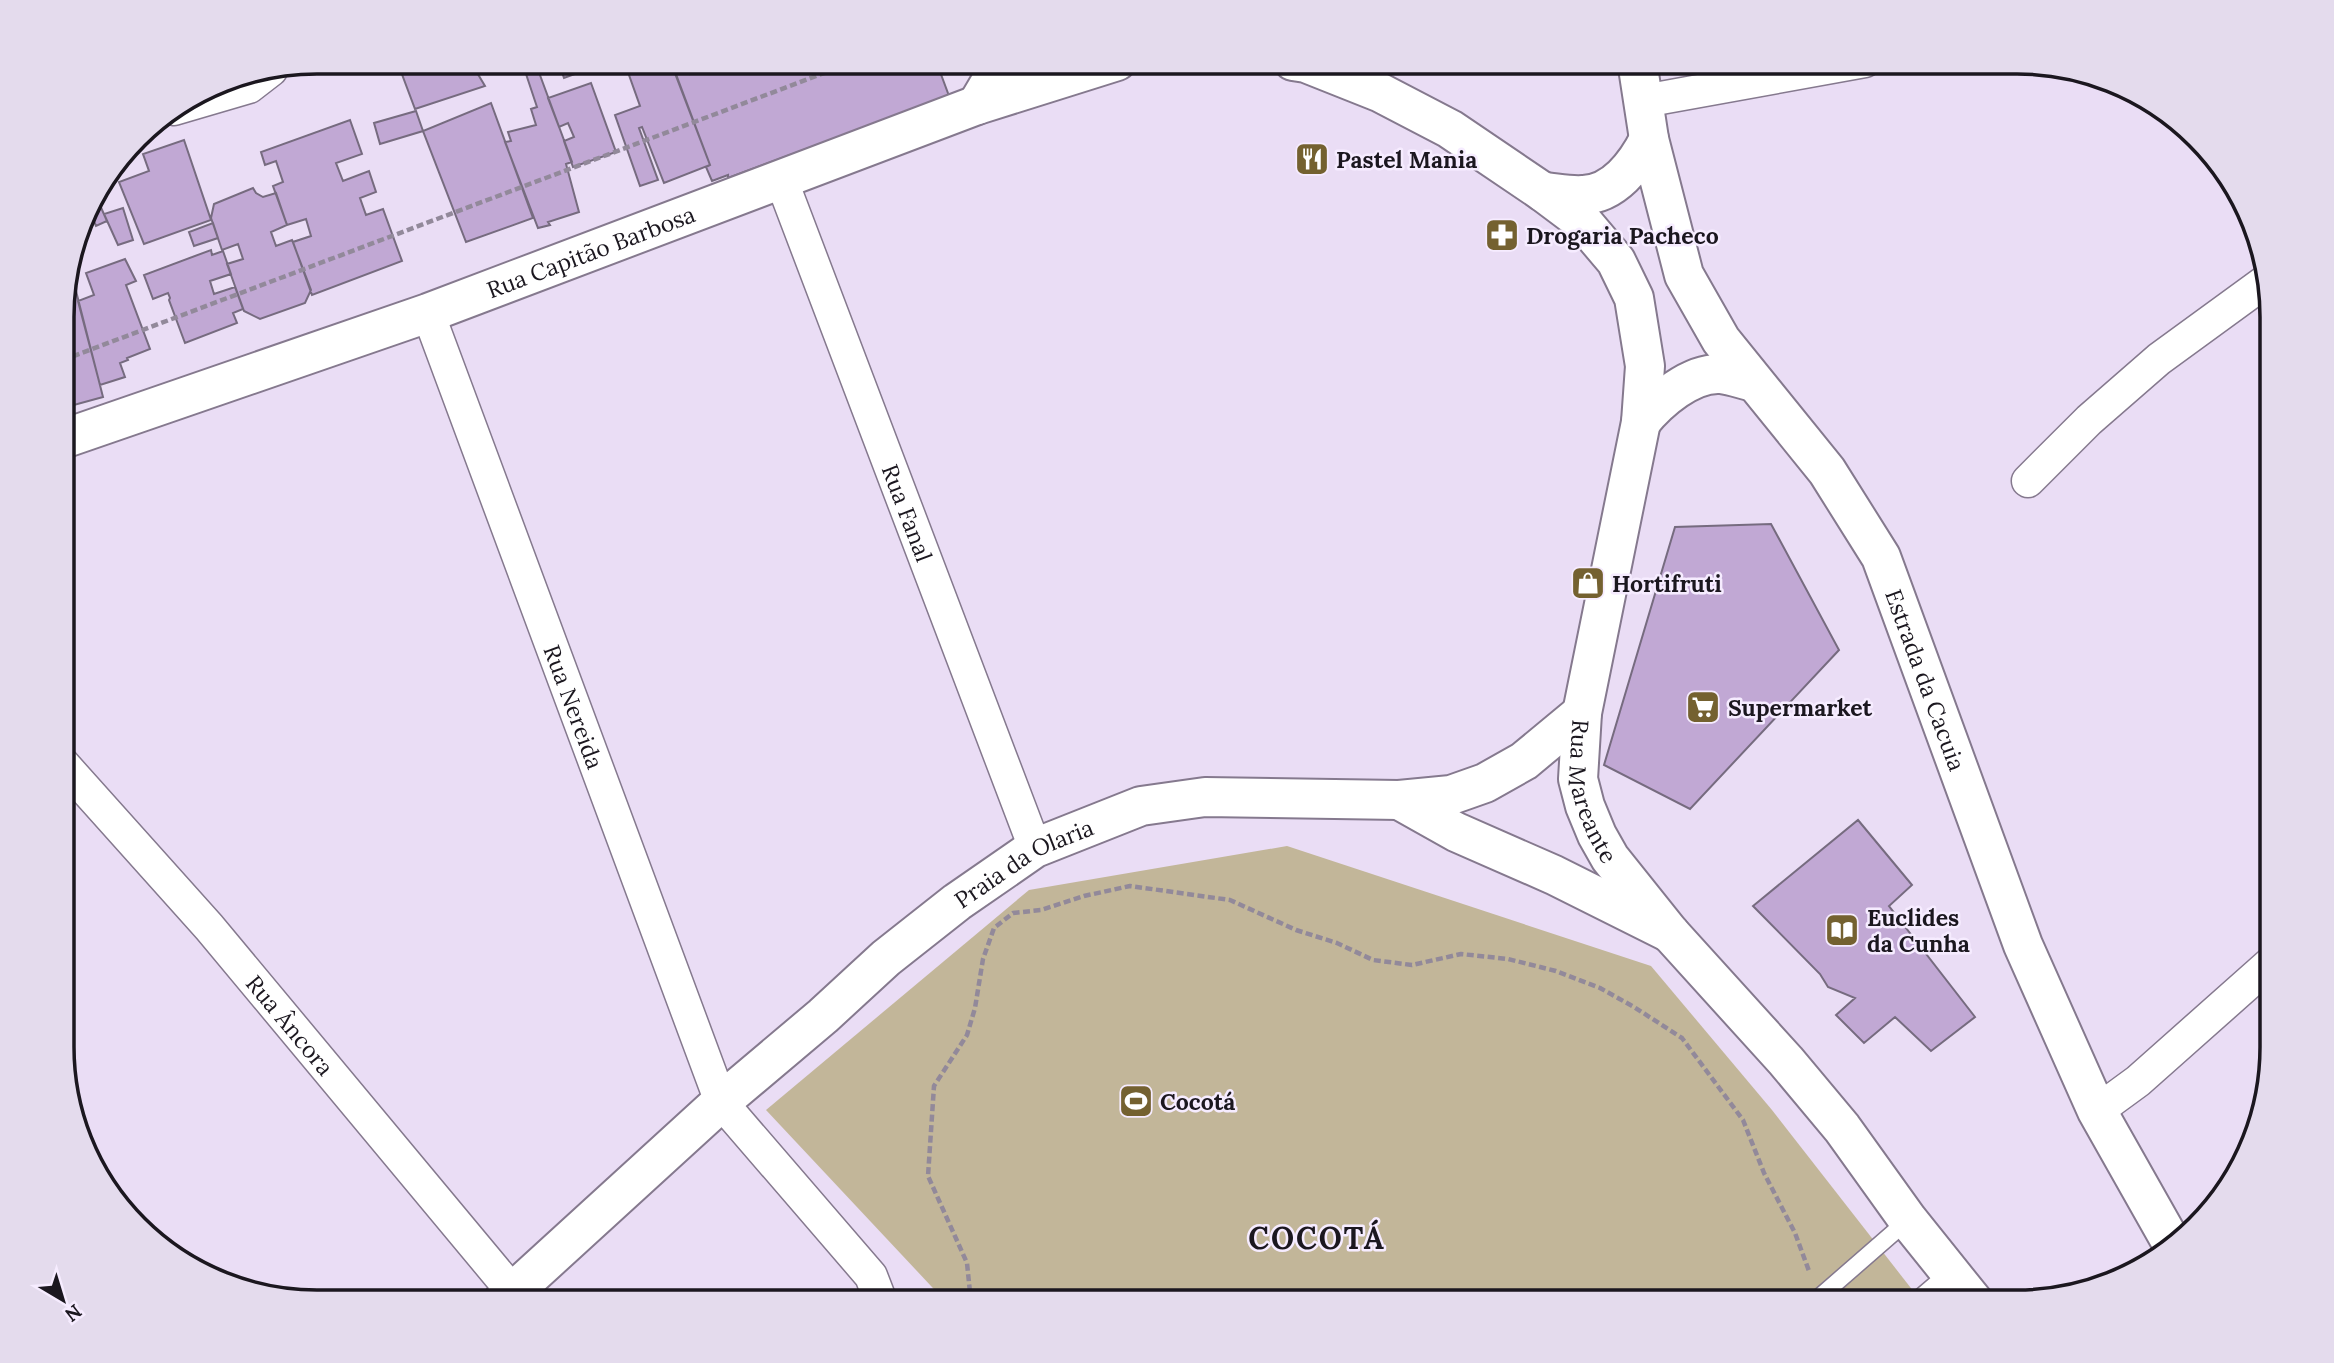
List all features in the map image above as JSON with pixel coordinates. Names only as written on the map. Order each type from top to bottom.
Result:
[{"type":"main road","points":[[977,105],[995,74]]},
{"type":"main road","name":"Rua Capitão Barbosa","points":[[74,435],[428,313],[977,105],[1076,74]]},
{"type":"main road","points":[[1334,74],[1379,92],[1450,129],[1543,191],[1585,195],[1612,185],[1631,168],[1649,139]]},
{"type":"main road","name":"Estrada da Cacuia","points":[[1639,74],[1649,139],[1684,275],[1721,340],[1827,471],[1881,557],[2023,944],[2097,1111],[2168,1237]]},
{"type":"main road","name":"Rua Mareante","points":[[1543,191],[1583,222],[1616,261],[1634,298],[1645,366],[1641,422],[1582,713],[1578,779],[1585,806],[1597,835],[1611,858],[1670,933],[1826,1109],[1908,1220],[1962,1287]]},
{"type":"main road","points":[[1641,422],[1669,394],[1702,378],[1719,374],[1754,383]]},
{"type":"main road","name":"Praia da Olaria","points":[[516,1290],[721,1102],[823,1016],[886,958],[957,902],[1035,848],[1141,806],[1205,797],[1399,800],[1451,795],[1485,783],[1524,761],[1582,713]]},
{"type":"main road","name":"Praia da Olaria","points":[[1399,800],[1455,832],[1554,875],[1670,933]]},
{"type":"street","points":[[1644,101],[1793,74]]},
{"type":"street","points":[[214,97],[249,87],[256,81]]},
{"type":"street","name":"Rua Fanal","points":[[781,179],[1035,848]]},
{"type":"street","points":[[2028,481],[2089,420],[2159,359],[2258,287]]},
{"type":"street","name":"Rua Nereida","points":[[428,313],[721,1102]]},
{"type":"street","name":"Rua Âncora","points":[[74,776],[218,938],[502,1290]]},
{"type":"street","points":[[2097,1111],[2138,1081],[2260,972]]},
{"type":"street","points":[[721,1102],[871,1276],[876,1290]]},
{"type":"lane","points":[[1829,1289],[1908,1220]]},
{"type":"path","points":[[74,356],[822,74]]},
{"type":"path","points":[[970,1290],[967,1263],[928,1176],[933,1098],[934,1086],[967,1035],[975,1008],[983,959],[994,928],[1013,913],[1041,910],[1084,896],[1130,886],[1230,900],[1296,930],[1337,943],[1373,961],[1412,965],[1461,954],[1508,960],[1556,971],[1600,988],[1634,1007],[1682,1038],[1742,1120],[1764,1173],[1795,1233],[1813,1289]]},
{"type":"shaded area","points":[[1287,846],[1651,966],[1772,1110],[1912,1289],[934,1290],[766,1110],[1029,890]]},
{"type":"building","points":[[402,74],[478,74],[485,86],[415,109]]},
{"type":"building","points":[[526,74],[540,74],[572,162],[566,164],[579,212],[538,228],[505,142],[511,141],[508,132],[536,125],[531,109],[537,107]]},
{"type":"building","points":[[629,74],[676,74],[710,165],[664,183],[642,127],[639,128],[658,180],[640,186],[615,115],[640,106]]},
{"type":"building","points":[[675,74],[941,74],[949,96],[728,178],[728,175],[712,181],[706,167],[710,165]]},
{"type":"building","points":[[591,83],[616,152],[573,167],[564,141],[574,137],[568,123],[559,127],[548,98]]},
{"type":"building","points":[[491,103],[533,218],[466,242],[423,131]]},
{"type":"building","points":[[416,111],[423,131],[380,144],[374,123]]},
{"type":"building","points":[[350,120],[362,154],[336,163],[343,181],[369,171],[376,192],[360,198],[366,215],[383,209],[402,261],[312,295],[293,242],[311,236],[306,219],[287,225],[273,186],[283,182],[276,161],[265,165],[261,152]]},
{"type":"building","points":[[184,140],[211,220],[144,244],[119,182],[149,171],[143,154]]},
{"type":"building","points":[[253,188],[263,197],[276,193],[287,225],[271,232],[276,246],[292,240],[311,290],[305,303],[260,319],[244,311],[227,264],[243,259],[238,244],[222,250],[211,218],[214,204]]},
{"type":"building","points":[[101,206],[107,221],[96,226],[94,221]]},
{"type":"building","points":[[123,208],[133,240],[118,245],[104,214]]},
{"type":"building","points":[[213,223],[218,238],[194,246],[189,232]]},
{"type":"building","points":[[211,250],[212,255],[223,251],[231,274],[210,281],[214,294],[235,287],[243,309],[233,313],[237,323],[185,343],[168,293],[153,299],[144,275]]},
{"type":"building","points":[[125,259],[136,281],[126,285],[150,349],[120,363],[125,377],[100,385],[78,301],[94,295],[86,273]]},
{"type":"building","points":[[76,291],[103,397],[74,405],[74,317]]},
{"type":"building","name":"Supermarket","points":[[1771,524],[1839,650],[1690,809],[1604,765],[1675,527]]},
{"type":"building","name":"Euclides da Cunha","points":[[1858,820],[1912,885],[1889,906],[1975,1017],[1931,1051],[1895,1017],[1864,1043],[1836,1015],[1855,998],[1828,987],[1820,974],[1753,906]]},
{"type":"place","name":"Pastel Mania","points":[[1312,159]]},
{"type":"place","name":"Drogaria Pacheco","points":[[1502,235]]},
{"type":"place","name":"Hortifruti","points":[[1588,583]]},
{"type":"place","name":"Supermarket","points":[[1703,707]]},
{"type":"place","name":"Euclides da Cunha","points":[[1842,930]]},
{"type":"place","name":"Cocotá","points":[[1136,1101]]},
{"type":"district","name":"COCOTÁ","points":[[1317,1238]]}]
